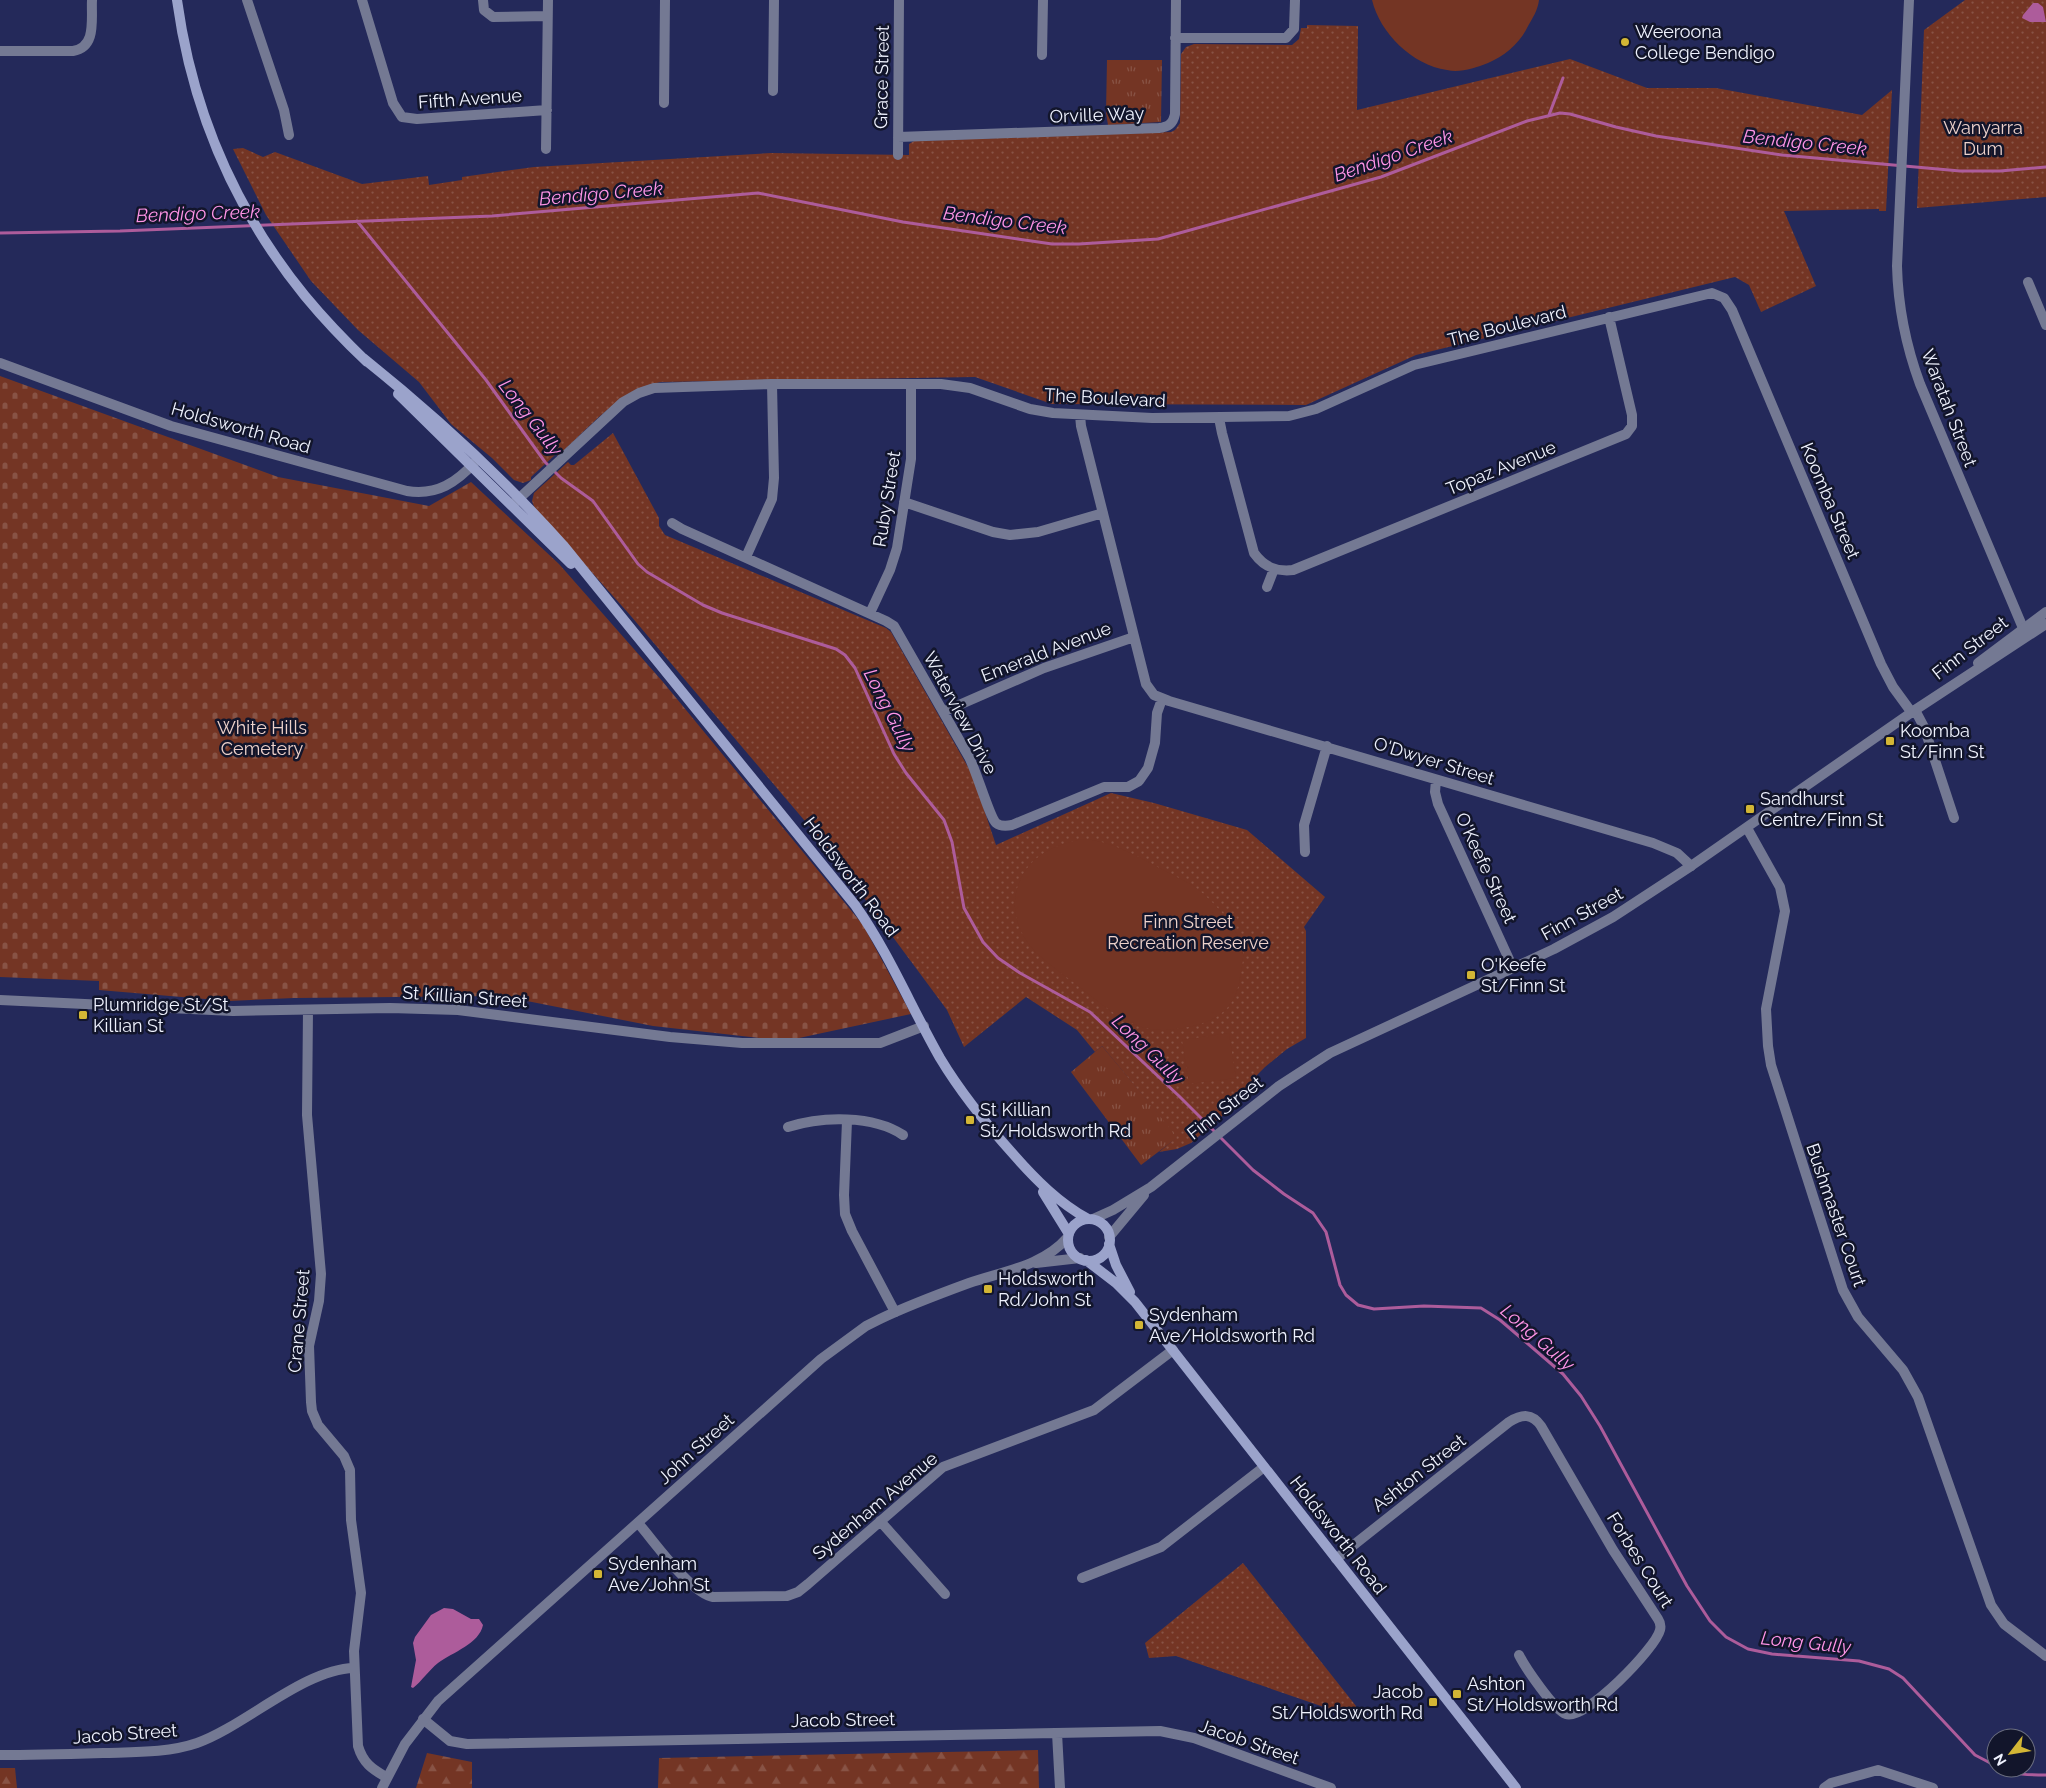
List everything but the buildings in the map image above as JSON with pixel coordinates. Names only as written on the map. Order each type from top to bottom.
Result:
[{"type":"main road","name":"Holdsworth Road","points":[[177,0],[185,47],[198,96],[231,182],[256,227],[277,259],[309,301],[363,358],[516,502],[622,618],[846,892],[884,948],[941,1059],[960,1089],[990,1128],[1029,1172],[1068,1208],[1090,1219]]},
{"type":"main road","name":"Holdsworth Road","points":[[1029,1172],[1052,1204],[1069,1235]]},
{"type":"main road","points":[[1090,1219],[1104,1225],[1109,1241],[1103,1255],[1092,1260],[1083,1259],[1070,1249],[1069,1235],[1076,1223],[1090,1219]]},
{"type":"main road","name":"Holdsworth Road","points":[[1109,1241],[1120,1274],[1135,1302]]},
{"type":"main road","name":"Holdsworth Road","points":[[1083,1259],[1116,1283],[1135,1302],[1516,1788]]},
{"type":"street","points":[[0,51],[72,51],[86,46],[90,38],[92,0]]},
{"type":"street","points":[[247,0],[284,110],[289,135]]},
{"type":"street","name":"Fifth Avenue","points":[[362,0],[393,103],[402,118],[417,119],[546,110]]},
{"type":"street","points":[[483,0],[484,10],[493,17],[548,16]]},
{"type":"street","points":[[546,149],[548,0]]},
{"type":"street","points":[[664,103],[665,0]]},
{"type":"street","points":[[773,91],[774,0]]},
{"type":"street","name":"Grace Street","points":[[898,155],[899,0]]},
{"type":"street","points":[[1042,55],[1043,0]]},
{"type":"street","name":"Orville Way","points":[[898,137],[1164,128],[1171,124],[1174,114],[1176,0]]},
{"type":"street","points":[[1175,38],[1286,38],[1294,29],[1295,0]]},
{"type":"street","name":"Waratah Street","points":[[1909,0],[1897,253],[1898,296],[1910,357],[1920,384],[2025,632]]},
{"type":"street","points":[[2028,282],[2046,325]]},
{"type":"street","name":"The Boulevard","points":[[516,502],[623,402],[647,390],[672,386],[772,384],[952,385],[970,388],[1030,409],[1053,414],[1219,418],[1289,416],[1308,412],[1414,365],[1705,294],[1712,293],[1724,298]]},
{"type":"street","name":"Koomba Street","points":[[1724,298],[1735,318],[1881,664],[1893,686],[1924,727],[1954,818]]},
{"type":"street","name":"Topaz Avenue","points":[[1274,569],[1286,571],[1299,568],[1626,434],[1632,426],[1632,415],[1609,317]]},
{"type":"street","name":"Holdsworth Road","points":[[0,363],[171,426],[407,491],[422,493],[443,488],[457,479],[475,462]]},
{"type":"street","points":[[746,557],[772,499],[774,478],[772,384]]},
{"type":"street","name":"Ruby Street","points":[[870,613],[894,561],[912,447],[911,384]]},
{"type":"street","points":[[1080,416],[1147,686],[1154,695],[1162,699]]},
{"type":"street","points":[[1219,418],[1251,547],[1258,558],[1274,569],[1267,586]]},
{"type":"street","points":[[904,502],[993,532],[1010,535],[1038,532],[1103,513]]},
{"type":"street","name":"Waterview Drive","points":[[672,522],[682,529],[890,623],[897,630],[976,772],[992,818],[997,824],[1005,826],[1104,787],[1128,787],[1139,781],[1148,768],[1156,743],[1157,713],[1162,699]]},
{"type":"street","name":"Finn Street","points":[[1090,1219],[1113,1210],[1151,1187],[1284,1083],[1330,1053],[1587,932],[1691,866],[1914,712],[2025,632],[2046,612]]},
{"type":"street","name":"Finn Street","points":[[2025,632],[2046,624]]},
{"type":"street","name":"Emerald Avenue","points":[[943,712],[1044,668],[1134,637]]},
{"type":"street","name":"O'Dwyer Street","points":[[1162,699],[1658,844],[1677,853],[1691,866]]},
{"type":"street","points":[[1305,852],[1304,825],[1327,746]]},
{"type":"street","name":"O'Keefe Street","points":[[1436,780],[1435,792],[1438,804],[1514,968]]},
{"type":"street","name":"Bushmaster Court","points":[[1746,828],[1780,887],[1785,911],[1766,1009],[1771,1065],[1837,1276],[1858,1317],[1903,1370],[1918,1397],[1991,1605],[2004,1624],[2046,1656]]},
{"type":"street","name":"St Killian Street","points":[[0,1000],[208,1010],[390,1008],[458,1010],[678,1038],[725,1042],[794,1044],[880,1042],[924,1026]]},
{"type":"street","name":"Crane Street","points":[[308,1010],[307,1115],[320,1274],[319,1301],[309,1346],[311,1402],[312,1411],[318,1425],[344,1456],[350,1470],[351,1520],[361,1593],[354,1646],[357,1739],[360,1754],[368,1766],[386,1777]]},
{"type":"street","points":[[788,1127],[818,1120],[879,1123],[903,1135]]},
{"type":"street","points":[[847,1121],[844,1195],[846,1214],[852,1231],[895,1312]]},
{"type":"street","name":"Finn Street","points":[[1109,1241],[1151,1187]]},
{"type":"street","name":"John Street","points":[[423,1718],[465,1676],[821,1359],[866,1326],[895,1312],[969,1283],[1030,1264],[1054,1251],[1069,1235]]},
{"type":"street","name":"John Street","points":[[1030,1264],[1083,1259]]},
{"type":"street","name":"Sydenham Avenue","points":[[638,1523],[688,1582],[705,1594],[713,1597],[792,1594],[804,1588],[943,1467],[1094,1410],[1173,1350]]},
{"type":"street","name":"Ashton Street","points":[[1336,1559],[1509,1422],[1524,1415]]},
{"type":"street","name":"Forbes Court","points":[[1519,1655],[1530,1673],[1557,1708],[1567,1715],[1575,1715],[1620,1681],[1655,1639],[1660,1629],[1658,1619],[1609,1544],[1541,1426],[1534,1418],[1524,1415]]},
{"type":"street","points":[[1082,1578],[1160,1547],[1264,1467]]},
{"type":"street","points":[[880,1521],[945,1594]]},
{"type":"street","name":"Jacob Street","points":[[0,1755],[127,1752],[182,1747],[208,1738],[310,1680],[338,1670],[354,1668]]},
{"type":"street","points":[[382,1788],[386,1777],[405,1744],[423,1718]]},
{"type":"street","name":"Jacob Street","points":[[423,1718],[450,1740],[467,1744],[1160,1731],[1194,1738],[1332,1788]]},
{"type":"street","points":[[1057,1733],[1060,1788]]},
{"type":"street","points":[[1824,1788],[1831,1783],[1878,1770],[1933,1788]]},
{"type":"green space","points":[[1372,0],[1539,0],[1535,14],[1524,34],[1510,49],[1488,63],[1457,71],[1434,67],[1422,62],[1399,46],[1382,24]]},
{"type":"green space","name":"Wanyarra Dum","points":[[1965,0],[2046,0],[2046,197],[1917,208],[1924,30]]},
{"type":"green space","points":[[1307,25],[1358,26],[1357,110],[1570,59],[1647,88],[1716,88],[1862,115],[1892,90],[1886,211],[1879,211],[1879,209],[1784,211],[1816,286],[1761,312],[1749,285],[1735,277],[1416,355],[1306,405],[1052,404],[975,377],[661,382],[646,386],[618,402],[593,422],[558,456],[556,454],[531,477],[531,480],[523,483],[514,480],[492,458],[451,424],[419,382],[358,330],[311,281],[266,215],[233,149],[243,148],[263,157],[275,152],[362,184],[428,176],[429,185],[462,180],[462,177],[534,167],[771,153],[909,155],[909,144],[914,141],[1171,132],[1180,123],[1181,54],[1186,47],[1194,44],[1292,45],[1299,39],[1301,28],[1307,28]]},
{"type":"green space","points":[[1107,60],[1162,60],[1161,122],[1108,125],[1106,113]]},
{"type":"green space","name":"White Hills Cemetery","points":[[0,376],[278,477],[429,506],[471,482],[559,564],[663,682],[863,925],[911,1014],[785,1041],[653,1026],[502,996],[294,998],[229,1001],[99,990],[99,981],[0,977]]},
{"type":"green space","name":"Finn Street Recreation Reserve","points":[[613,433],[659,518],[659,526],[665,535],[886,628],[891,632],[972,774],[996,845],[1111,793],[1154,803],[1247,830],[1325,897],[1304,927],[1306,931],[1306,1038],[1287,1049],[1265,1067],[1256,1076],[1236,1104],[1191,1143],[1177,1149],[1159,1152],[1177,1137],[1102,1046],[1095,1052],[1077,1030],[1026,997],[964,1047],[947,1010],[821,840],[630,615],[535,509],[532,501],[534,493],[568,462],[574,465]]},
{"type":"green space","name":"Finn Street Recreation Reserve","points":[[1085,839],[1106,843],[1126,851],[1188,883],[1208,898],[1223,914],[1239,938],[1243,951],[1243,960],[1235,996],[1222,1013],[1202,1024],[1190,1027],[1154,1030],[1142,1027],[1110,1011],[1049,964],[1030,946],[1018,924],[1015,913],[1017,889],[1021,878],[1028,867],[1047,851],[1069,842]]},
{"type":"green space","points":[[1229,1033],[1236,1078],[1189,1084],[1182,1040]]},
{"type":"green space","points":[[1102,1046],[1178,1137],[1141,1165],[1071,1072]]},
{"type":"green space","points":[[1243,1563],[1356,1706],[1353,1717],[1176,1656],[1149,1658],[1145,1643]]},
{"type":"green space","points":[[1038,1750],[1039,1788],[658,1788],[659,1758]]},
{"type":"green space","points":[[427,1753],[472,1762],[472,1788],[416,1788]]},
{"type":"green space","points":[[0,1768],[15,1768],[17,1788],[0,1788]]},
{"type":"shaded area","points":[[2033,3],[2038,3],[2043,7],[2046,22],[2030,22],[2022,18]]},
{"type":"shaded area","points":[[444,1608],[453,1609],[471,1619],[479,1619],[483,1625],[481,1632],[465,1647],[438,1663],[413,1688],[411,1687],[416,1660],[413,1643],[415,1637],[431,1615]]},
{"type":"waterway","points":[[1549,115],[1563,78]]},
{"type":"waterway","name":"Bendigo Creek","points":[[0,233],[120,231],[492,216],[758,193],[903,222],[1052,244],[1158,239],[1381,177],[1527,121],[1560,113],[1656,136],[1782,155],[1960,171],[2000,171],[2046,167]]},
{"type":"waterway","name":"Long Gully","points":[[357,221],[486,380],[545,462],[561,478],[593,501],[638,564],[647,572],[703,605],[722,613],[836,649],[845,655],[855,668],[894,754],[906,773],[944,820],[952,842],[964,908],[983,942],[998,958],[1020,973],[1090,1012],[1179,1096],[1253,1170],[1313,1213],[1326,1232],[1340,1285],[1346,1295],[1358,1305],[1374,1309],[1424,1306],[1481,1308],[1500,1320],[1563,1374],[1581,1396],[1600,1426],[1687,1586],[1710,1621],[1726,1637],[1748,1649],[1772,1654],[1859,1661],[1889,1669],[1903,1678],[1975,1755],[1986,1761]]},
{"type":"waterway","name":"Long Gully","points":[[2036,1775],[2046,1775]]},
{"type":"place","name":"Weeroona College Bendigo","points":[[1625,42]]},
{"type":"place","name":"Koomba St/Finn St","points":[[1890,741]]},
{"type":"place","name":"Sandhurst Centre/Finn St","points":[[1750,809]]},
{"type":"place","name":"O'Keefe St/Finn St","points":[[1471,975]]},
{"type":"place","name":"Plumridge St/St Killian St","points":[[83,1015]]},
{"type":"place","name":"St Killian St/Holdsworth Rd","points":[[970,1120]]},
{"type":"place","name":"Holdsworth Rd/John St","points":[[988,1289]]},
{"type":"place","name":"Sydenham Ave/Holdsworth Rd","points":[[1139,1325]]},
{"type":"place","name":"Sydenham Ave/John St","points":[[598,1574]]},
{"type":"place","name":"Ashton St/Holdsworth Rd","points":[[1457,1694]]},
{"type":"place","name":"Jacob St/Holdsworth Rd","points":[[1433,1702]]}]
